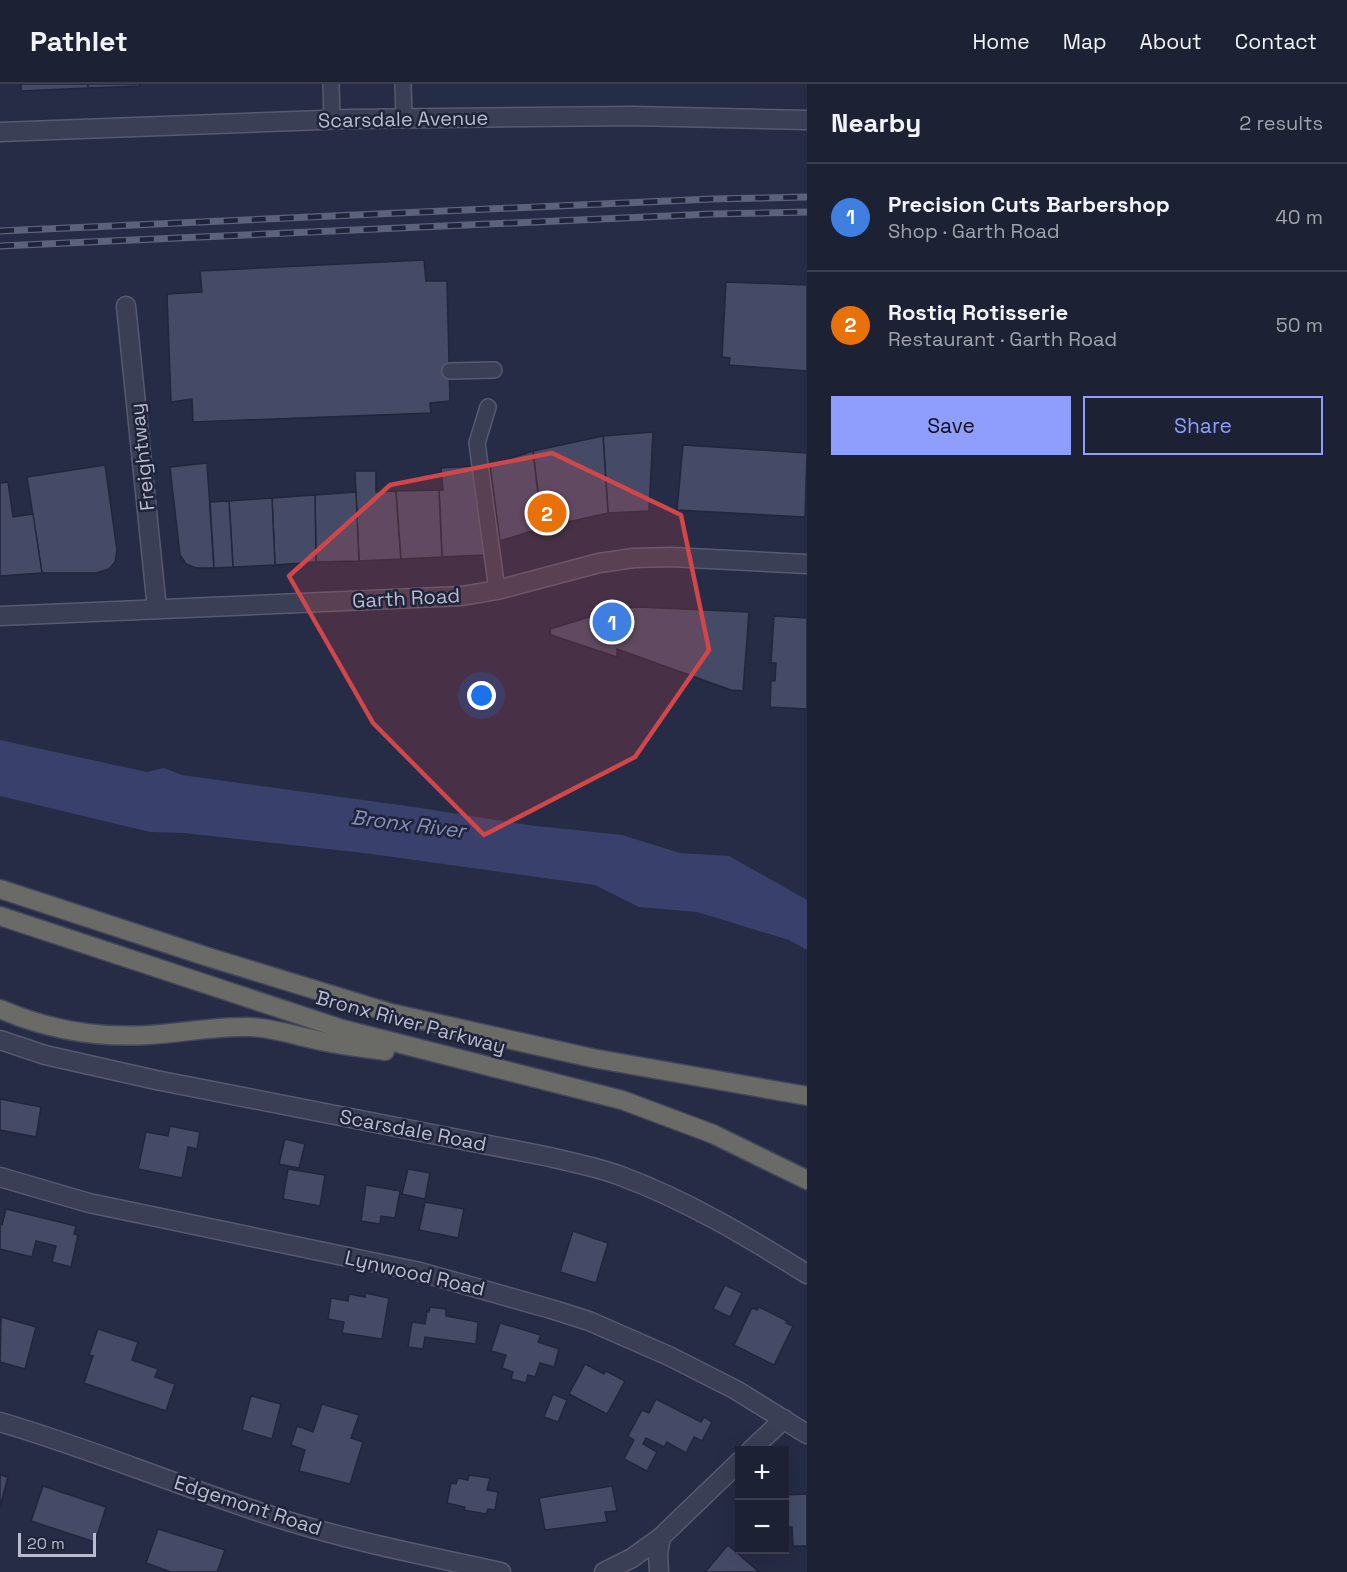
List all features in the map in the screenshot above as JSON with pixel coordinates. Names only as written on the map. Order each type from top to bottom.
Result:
[{"type":"highway","name":"Bronx River Parkway","points":[[0,889],[218,961],[391,1013],[592,1058],[807,1096]]},
{"type":"highway","name":"Bronx River Parkway","points":[[0,916],[305,1018],[389,1042],[575,1087],[668,1116],[757,1154],[807,1180]]},
{"type":"highway","points":[[0,1009],[37,1023],[92,1033],[149,1035],[233,1027],[252,1028],[326,1042],[482,1065]]},
{"type":"street","name":"Scarsdale Avenue","points":[[0,132],[332,119],[632,116],[807,120]]},
{"type":"street","name":"Freightway","points":[[126,306],[157,609]]},
{"type":"street","name":"Garth Road","points":[[0,616],[437,597],[498,591],[599,563],[653,556],[807,564]]},
{"type":"street","name":"Scarsdale Road","points":[[0,1040],[45,1055],[156,1080],[588,1166],[629,1179],[684,1204],[807,1274]]},
{"type":"street","name":"Lynwood Road","points":[[0,1177],[89,1203],[410,1270],[589,1321],[669,1356],[736,1390],[807,1434]]},
{"type":"street","points":[[755,1446],[784,1419]]},
{"type":"street","name":"Edgemont Road","points":[[0,1422],[83,1448],[286,1521],[392,1548],[501,1572]]},
{"type":"street","points":[[604,1572],[632,1558],[661,1538],[735,1466]]},
{"type":"street","points":[[658,1572],[661,1538]]},
{"type":"lane","points":[[331,84],[332,119]]},
{"type":"lane","points":[[404,84],[404,118]]},
{"type":"lane","points":[[450,371],[494,370]]},
{"type":"lane","points":[[488,407],[477,443],[498,591]]},
{"type":"highlighted area","points":[[552,453],[681,515],[709,650],[635,757],[484,835],[373,723],[289,576],[390,485]]},
{"type":"water","name":"Bronx River","points":[[0,740],[147,772],[164,768],[182,775],[528,825],[622,835],[680,853],[729,856],[807,900],[807,950],[789,940],[697,912],[639,907],[595,885],[364,853],[184,833],[150,832],[0,796]]},
{"type":"building","points":[[21,84],[88,84],[88,88],[21,91]]},
{"type":"building","points":[[88,84],[140,84],[140,86],[88,88]]},
{"type":"building","points":[[424,260],[426,281],[447,281],[450,401],[430,403],[431,413],[193,422],[192,399],[171,402],[167,294],[202,292],[200,271]]},
{"type":"building","points":[[726,282],[807,285],[807,371],[729,365],[730,358],[722,357]]},
{"type":"building","points":[[653,432],[649,511],[608,513],[603,436]]},
{"type":"building","points":[[603,436],[608,513],[542,528],[533,451]]},
{"type":"building","points":[[683,445],[807,453],[805,517],[677,510]]},
{"type":"building","points":[[533,451],[542,528],[500,541],[490,465]]},
{"type":"building","points":[[207,463],[214,568],[196,568],[186,564],[180,555],[170,467]]},
{"type":"building","points":[[105,465],[117,550],[115,562],[109,569],[96,573],[42,573],[27,477]]},
{"type":"building","points":[[474,466],[485,555],[442,557],[439,490],[443,490],[441,468]]},
{"type":"building","points":[[355,471],[376,471],[376,492],[396,491],[401,559],[359,561]]},
{"type":"building","points":[[8,482],[13,517],[33,514],[42,573],[0,576],[0,483]]},
{"type":"building","points":[[439,490],[442,557],[401,559],[396,491]]},
{"type":"building","points":[[356,492],[359,561],[316,562],[315,495]]},
{"type":"building","points":[[315,495],[316,562],[275,565],[272,498]]},
{"type":"building","points":[[272,498],[275,565],[233,567],[229,501]]},
{"type":"building","points":[[229,501],[233,567],[214,568],[210,502]]},
{"type":"building","points":[[619,608],[749,612],[743,691],[731,690],[617,649],[617,657],[551,635],[550,629]]},
{"type":"building","points":[[774,616],[807,618],[807,709],[770,707],[771,681],[775,681],[776,663],[771,663]]},
{"type":"building","points":[[0,1099],[41,1107],[36,1137],[0,1130]]},
{"type":"building","points":[[170,1126],[200,1132],[197,1149],[188,1147],[182,1178],[138,1169],[146,1132],[168,1136]]},
{"type":"building","points":[[285,1139],[305,1144],[299,1168],[279,1164]]},
{"type":"building","points":[[288,1169],[325,1175],[320,1206],[283,1199]]},
{"type":"building","points":[[408,1169],[430,1173],[425,1199],[402,1194]]},
{"type":"building","points":[[366,1185],[400,1191],[395,1218],[381,1216],[380,1224],[361,1221]]},
{"type":"building","points":[[425,1202],[464,1209],[458,1238],[419,1230]]},
{"type":"building","points":[[6,1209],[76,1226],[74,1234],[78,1235],[71,1267],[52,1262],[56,1246],[36,1241],[32,1257],[0,1249],[0,1224],[2,1225]]},
{"type":"building","points":[[573,1231],[608,1243],[596,1283],[560,1272]]},
{"type":"building","points":[[725,1285],[742,1293],[730,1317],[713,1309]]},
{"type":"building","points":[[365,1293],[389,1298],[382,1339],[342,1333],[344,1322],[328,1319],[331,1298],[348,1301],[349,1294],[365,1297]]},
{"type":"building","points":[[430,1307],[446,1309],[446,1316],[478,1322],[476,1344],[425,1337],[423,1349],[408,1347],[412,1322],[425,1324]]},
{"type":"building","points":[[759,1307],[793,1326],[774,1365],[734,1345],[752,1308],[757,1310]]},
{"type":"building","points":[[1,1317],[36,1327],[25,1369],[0,1362]]},
{"type":"building","points":[[500,1323],[541,1335],[538,1342],[559,1349],[554,1367],[540,1363],[535,1377],[528,1375],[526,1383],[511,1379],[513,1372],[502,1368],[506,1355],[491,1351]]},
{"type":"building","points":[[98,1329],[138,1342],[132,1360],[158,1369],[155,1377],[175,1384],[166,1411],[84,1383],[93,1356],[89,1355]]},
{"type":"building","points":[[585,1364],[625,1381],[607,1414],[569,1394]]},
{"type":"building","points":[[553,1394],[567,1400],[558,1422],[544,1417]]},
{"type":"building","points":[[251,1396],[281,1404],[272,1439],[242,1430]]},
{"type":"building","points":[[656,1399],[701,1422],[704,1417],[712,1422],[702,1441],[694,1437],[686,1453],[667,1442],[664,1447],[646,1438],[643,1444],[657,1452],[647,1471],[624,1459],[634,1440],[628,1436],[642,1410],[649,1413]]},
{"type":"building","points":[[322,1404],[359,1415],[351,1438],[363,1442],[350,1484],[299,1471],[305,1450],[291,1445],[297,1426],[313,1432]]},
{"type":"building","points":[[0,1475],[8,1477],[0,1507]]},
{"type":"building","points":[[469,1475],[490,1478],[487,1490],[498,1492],[495,1510],[488,1509],[486,1514],[464,1510],[465,1507],[447,1503],[451,1483],[456,1484],[458,1478],[468,1480]]},
{"type":"building","points":[[43,1486],[106,1507],[95,1542],[31,1521]]},
{"type":"building","points":[[612,1486],[617,1511],[605,1512],[607,1522],[545,1530],[539,1498]]},
{"type":"building","points":[[807,1494],[807,1546],[793,1546],[792,1527],[789,1527],[789,1495]]},
{"type":"building","points":[[158,1529],[225,1550],[217,1572],[171,1572],[146,1563]]},
{"type":"building","points":[[728,1545],[735,1554],[738,1554],[759,1572],[705,1572]]},
{"type":"railway","points":[[0,231],[711,199],[807,197]]},
{"type":"railway","points":[[0,246],[711,214],[807,212]]},
{"type":"place","name":"Rostiq Rotisserie","points":[[547,513]]},
{"type":"place","name":"Precision Cuts Barbershop","points":[[612,622]]}]
